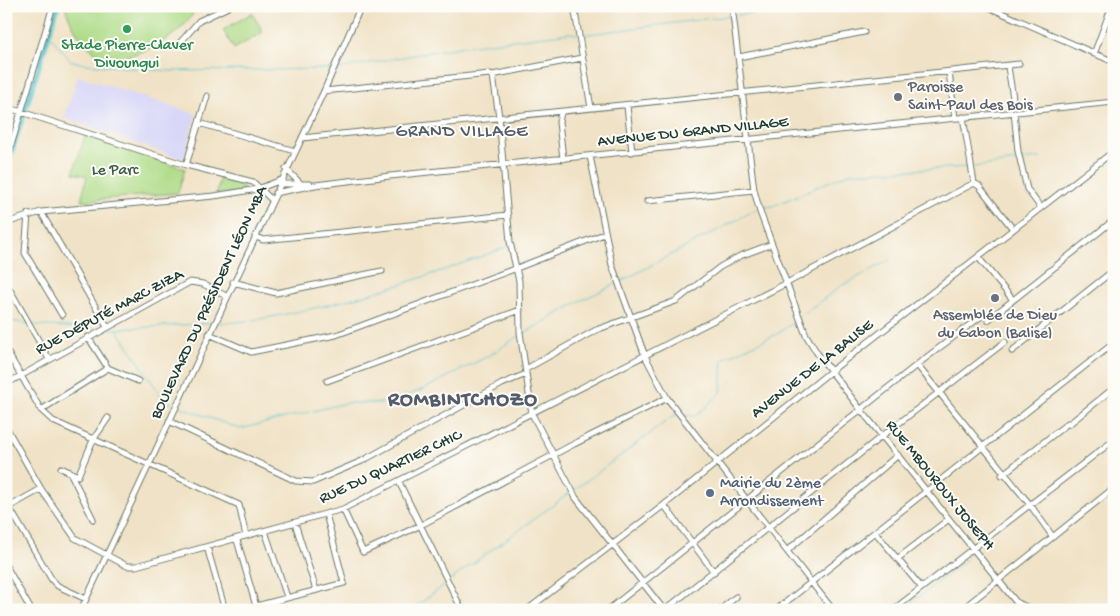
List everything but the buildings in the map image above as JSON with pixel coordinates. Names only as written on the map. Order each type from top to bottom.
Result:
[{"type":"street","points":[[6,162],[24,112],[53,6]]},
{"type":"street","points":[[179,44],[199,21],[230,6]]},
{"type":"street","points":[[353,6],[374,11],[415,6]]},
{"type":"street","points":[[574,6],[591,108]]},
{"type":"street","name":"RUE MBOUROUX JOSEPH","points":[[732,6],[754,190],[760,212],[800,321],[813,347],[861,410],[1021,608],[1032,610]]},
{"type":"street","points":[[986,6],[1114,62]]},
{"type":"street","points":[[1094,54],[1112,6]]},
{"type":"street","name":"BOULEVARD DU PRÉSIDENT LÉON MBA","points":[[81,610],[226,296],[324,91],[361,7]]},
{"type":"street","points":[[739,57],[864,32]]},
{"type":"street","points":[[324,91],[492,75],[582,58]]},
{"type":"street","points":[[302,138],[1008,67],[1019,64]]},
{"type":"street","points":[[1008,67],[1013,98]]},
{"type":"street","points":[[950,72],[955,118]]},
{"type":"street","points":[[492,75],[499,118],[510,242],[517,268],[520,332],[532,414],[568,487],[641,582],[665,610],[882,436],[1005,342]]},
{"type":"street","points":[[186,165],[207,96]]},
{"type":"street","name":"AVENUE DU GRAND VILLAGE","points":[[275,194],[315,185],[1114,102]]},
{"type":"street","points":[[627,106],[632,152]]},
{"type":"street","points":[[6,107],[186,165],[253,182],[258,189],[272,200]]},
{"type":"street","points":[[1014,112],[1018,151],[1027,189],[1041,208]]},
{"type":"street","points":[[561,113],[559,122],[563,159]]},
{"type":"street","points":[[963,117],[974,183],[979,186],[1013,229]]},
{"type":"street","points":[[199,123],[295,151]]},
{"type":"street","name":"AVENUE DE LA BALISE","points":[[527,610],[664,505],[830,371],[1114,151]]},
{"type":"street","points":[[590,156],[604,234],[619,284],[645,356],[667,398],[833,610]]},
{"type":"street","points":[[286,169],[300,183]]},
{"type":"street","points":[[6,222],[40,212],[214,196],[258,189],[280,182],[315,185]]},
{"type":"street","name":"RUE DU QUARTIER CHIC","points":[[106,556],[132,567],[207,546],[238,540],[343,508],[399,482],[645,356],[974,183]]},
{"type":"street","points":[[647,201],[754,190]]},
{"type":"street","points":[[40,212],[106,328]]},
{"type":"street","points":[[28,214],[25,253],[62,315]]},
{"type":"street","points":[[255,236],[263,240],[508,215]]},
{"type":"street","points":[[988,320],[1114,220]]},
{"type":"street","points":[[209,334],[251,352],[325,337],[517,268],[604,234]]},
{"type":"street","points":[[169,421],[296,481],[313,482],[377,454],[526,371],[578,338],[676,301],[720,267],[740,256],[772,244]]},
{"type":"street","points":[[978,257],[1013,300]]},
{"type":"street","points":[[1012,352],[1114,270]]},
{"type":"street","points":[[233,282],[276,293],[382,271]]},
{"type":"street","name":"RUE DÉPUTÉ MARC ZIZA","points":[[6,384],[190,282],[203,284],[226,296]]},
{"type":"street","points":[[6,283],[49,359]]},
{"type":"street","points":[[327,381],[520,310]]},
{"type":"street","points":[[608,610],[641,582],[984,314]]},
{"type":"street","points":[[88,337],[108,368],[138,381]]},
{"type":"street","points":[[776,610],[1114,343]]},
{"type":"street","points":[[6,350],[41,410],[53,421],[239,505],[246,536]]},
{"type":"street","points":[[917,365],[1002,474],[1031,506],[1053,538]]},
{"type":"street","points":[[41,410],[108,368]]},
{"type":"street","points":[[1002,474],[1114,388]]},
{"type":"street","points":[[343,508],[363,552],[421,525],[553,457],[574,444],[667,398]]},
{"type":"street","points":[[61,468],[78,476],[93,440],[108,418]]},
{"type":"street","points":[[6,427],[41,488],[75,538],[106,556]]},
{"type":"street","points":[[892,610],[1031,506],[1114,440]]},
{"type":"street","points":[[787,551],[898,455]]},
{"type":"street","points":[[69,472],[93,518]]},
{"type":"street","points":[[399,482],[462,610]]},
{"type":"street","points":[[41,488],[7,505],[52,580],[58,586],[86,598]]},
{"type":"street","points":[[961,610],[1109,492]]},
{"type":"street","points":[[664,505],[714,572]]},
{"type":"street","points":[[241,610],[287,596],[344,583],[326,514]]},
{"type":"street","points":[[897,559],[949,519]]},
{"type":"street","points":[[295,523],[316,590]]},
{"type":"street","points":[[264,531],[287,596]]},
{"type":"street","points":[[875,532],[921,588]]},
{"type":"street","points":[[238,540],[256,606]]},
{"type":"street","points":[[207,546],[224,610]]},
{"type":"street","points":[[6,566],[31,610]]},
{"type":"street","points":[[720,610],[736,597]]},
{"type":"shaded area","points":[[78,76],[196,114],[183,159],[64,118]]},
{"type":"green space","name":"Stade Pierre-Claver Divoungui","points":[[65,6],[196,6],[191,17],[171,36],[143,51],[129,56],[115,57],[97,53],[84,42],[74,29]]},
{"type":"green space","points":[[252,13],[263,32],[234,49],[223,30]]},
{"type":"green space","name":"Le Parc","points":[[86,133],[185,169],[178,193],[81,201],[87,176],[73,173]]},
{"type":"green space","points":[[220,177],[243,185],[242,192],[217,194]]},
{"type":"waterway","points":[[6,170],[58,6]]},
{"type":"waterway","points":[[737,15],[809,6]]},
{"type":"waterway","points":[[581,35],[729,16]]},
{"type":"waterway","points":[[337,69],[458,47],[569,33],[577,34]]},
{"type":"waterway","points":[[50,36],[70,60],[84,64],[168,71],[330,69]]},
{"type":"waterway","points":[[1021,160],[1040,158]]},
{"type":"waterway","points":[[974,167],[1017,161]]},
{"type":"waterway","points":[[761,208],[773,206],[849,173],[970,167]]},
{"type":"waterway","points":[[620,282],[757,209]]},
{"type":"waterway","points":[[217,323],[267,318],[377,292],[507,247]]},
{"type":"waterway","points":[[802,315],[841,286],[890,260]]},
{"type":"waterway","points":[[523,334],[578,302],[616,284]]},
{"type":"waterway","points":[[684,415],[696,416],[721,393],[723,359],[777,334],[799,318]]},
{"type":"waterway","points":[[6,320],[28,324]]},
{"type":"waterway","points":[[117,329],[213,323]]},
{"type":"waterway","points":[[32,325],[100,329]]},
{"type":"waterway","points":[[109,329],[117,329],[162,397],[174,405]]},
{"type":"waterway","points":[[178,406],[240,429],[346,403],[388,403],[424,389],[490,355],[519,336]]},
{"type":"waterway","points":[[574,490],[675,415],[678,415]]},
{"type":"waterway","points":[[449,581],[571,492]]},
{"type":"waterway","points":[[902,610],[967,559]]},
{"type":"waterway","points":[[411,610],[446,584]]},
{"type":"place","name":"Stade Pierre-Claver Divoungui","points":[[127,29]]},
{"type":"place","name":"Paroisse Saint-Paul des Bois","points":[[898,97]]},
{"type":"place","name":"Assemblée de Dieu du Gabon (Balise)","points":[[995,298]]},
{"type":"place","name":"Mairie du 2ème Arrondissement","points":[[710,493]]},
{"type":"district","name":"GRAND VILLAGE","points":[[462,132]]},
{"type":"district","name":"ROMBINTCHOZO","points":[[463,401]]}]
